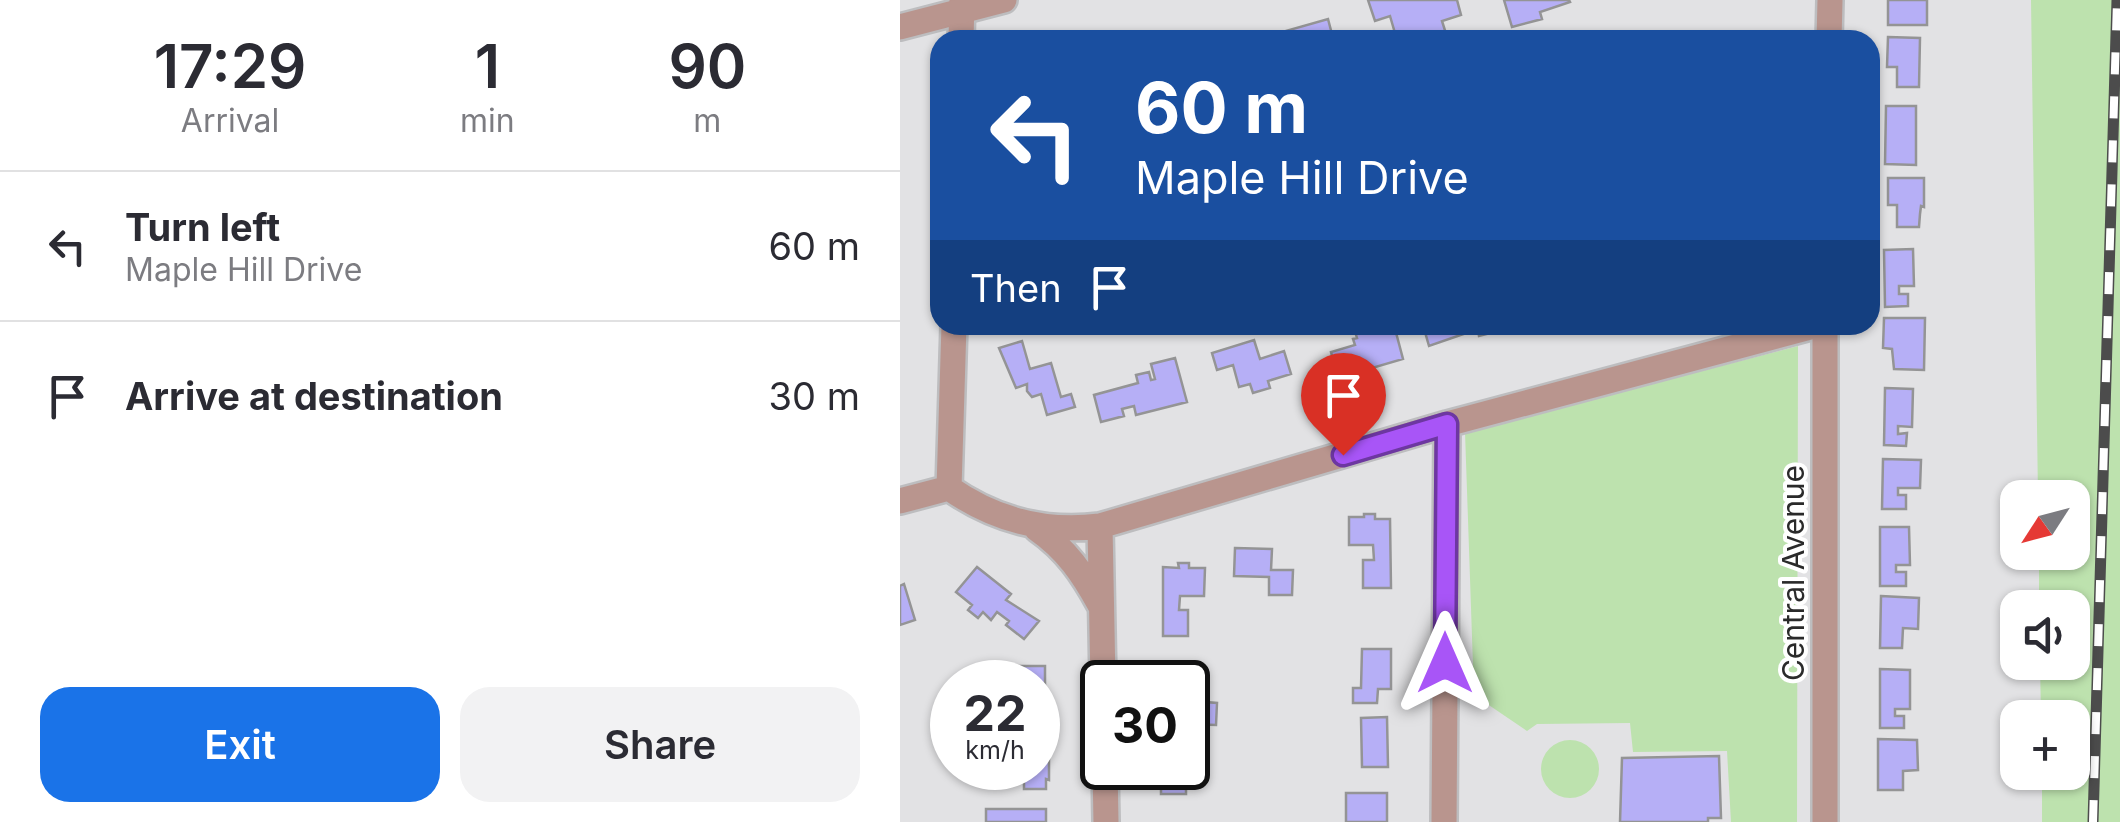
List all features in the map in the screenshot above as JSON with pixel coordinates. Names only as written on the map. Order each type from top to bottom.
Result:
[{"type":"street","points":[[900,28],[962,6],[1004,0]]},
{"type":"street","points":[[1830,0],[1830,30]]},
{"type":"street","points":[[950,488],[954,335]]},
{"type":"street","points":[[900,501],[950,488],[997,515],[1033,527],[1066,530],[1100,526],[1447,424],[1784,335]]},
{"type":"street","name":"Central Avenue","points":[[1822,335],[1825,822]]},
{"type":"street","points":[[1444,822],[1447,424]]},
{"type":"street","points":[[1100,526],[1103,660]]},
{"type":"street","points":[[1033,527],[1059,544],[1083,574],[1102,610]]},
{"type":"street","points":[[1105,790],[1106,822]]},
{"type":"green space","points":[[2031,0],[2120,0],[2120,822],[2042,822],[2042,790],[2090,790],[2090,700],[2041,700],[2040,680],[2090,680],[2090,590],[2039,590],[2039,570],[2090,570],[2090,480],[2038,480]]},
{"type":"green space","points":[[1798,346],[1797,822],[1731,822],[1727,751],[1633,752],[1630,723],[1537,724],[1527,731],[1474,695],[1465,432]]},
{"type":"green space","points":[[1570,740],[1591,748],[1599,769],[1591,790],[1570,798],[1549,790],[1541,769],[1549,748]]},
{"type":"building","points":[[1368,0],[1457,0],[1461,15],[1442,21],[1445,30],[1394,30],[1390,16],[1375,21]]},
{"type":"building","points":[[1504,0],[1570,2],[1540,12],[1542,19],[1512,27]]},
{"type":"building","points":[[1888,0],[1927,0],[1927,25],[1888,25]]},
{"type":"building","points":[[1328,19],[1331,30],[1289,30]]},
{"type":"building","points":[[1888,37],[1920,38],[1919,87],[1897,87],[1897,67],[1887,67]]},
{"type":"building","points":[[1886,106],[1916,106],[1916,165],[1885,164]]},
{"type":"building","points":[[1888,178],[1924,178],[1919,227],[1897,227],[1897,205],[1888,205]]},
{"type":"building","points":[[1913,249],[1914,286],[1899,286],[1899,294],[1908,294],[1908,306],[1885,307],[1884,250]]},
{"type":"building","points":[[1884,318],[1925,318],[1924,370],[1894,369],[1892,349],[1883,348]]},
{"type":"building","points":[[1356,335],[1397,335],[1403,359],[1338,378],[1331,352],[1355,345],[1353,339]]},
{"type":"building","points":[[1426,335],[1461,335],[1429,346]]},
{"type":"building","points":[[1254,340],[1260,359],[1284,351],[1291,374],[1268,381],[1270,388],[1253,393],[1250,384],[1239,387],[1233,365],[1217,370],[1212,353]]},
{"type":"building","points":[[1022,341],[1030,369],[1051,363],[1061,397],[1071,394],[1075,407],[1047,415],[1041,394],[1032,397],[1027,384],[1016,388],[999,348]]},
{"type":"building","points":[[1175,358],[1187,402],[1136,415],[1134,406],[1122,409],[1124,416],[1101,422],[1094,395],[1138,383],[1136,375],[1149,372],[1151,380],[1155,379],[1151,364]]},
{"type":"building","points":[[1885,388],[1913,389],[1912,427],[1898,426],[1898,434],[1907,433],[1906,446],[1884,445]]},
{"type":"building","points":[[1883,459],[1921,460],[1920,488],[1898,488],[1898,495],[1906,495],[1906,509],[1882,509]]},
{"type":"building","points":[[1364,514],[1390,519],[1391,588],[1363,588],[1363,560],[1374,560],[1373,545],[1349,545],[1349,517]]},
{"type":"building","points":[[1880,527],[1909,527],[1910,565],[1896,565],[1896,572],[1906,572],[1906,586],[1880,586]]},
{"type":"building","points":[[1235,548],[1272,549],[1271,570],[1293,570],[1292,595],[1269,595],[1269,577],[1234,576]]},
{"type":"building","points":[[1178,563],[1205,568],[1204,596],[1180,596],[1179,610],[1188,610],[1188,636],[1163,636],[1163,567],[1179,568]]},
{"type":"building","points":[[977,567],[1011,594],[1006,600],[1039,621],[1024,639],[997,612],[991,620],[983,612],[978,618],[968,610],[972,605],[956,592]]},
{"type":"building","points":[[904,584],[915,620],[900,625],[900,586]]},
{"type":"building","points":[[1881,596],[1919,598],[1918,629],[1903,628],[1902,648],[1880,648]]},
{"type":"building","points":[[1362,649],[1391,649],[1391,689],[1378,689],[1377,703],[1353,703],[1353,688],[1361,688]]},
{"type":"building","points":[[1880,669],[1910,670],[1910,709],[1895,709],[1895,716],[1904,716],[1904,728],[1880,728]]},
{"type":"building","points":[[1210,702],[1217,703],[1216,725],[1210,725]]},
{"type":"building","points":[[1387,717],[1388,767],[1362,767],[1361,718]]},
{"type":"building","points":[[1878,739],[1917,740],[1918,770],[1903,771],[1903,790],[1878,790]]},
{"type":"building","points":[[1719,756],[1721,818],[1708,818],[1708,822],[1620,822],[1622,758]]},
{"type":"building","points":[[1161,790],[1186,790],[1186,794],[1161,794]]},
{"type":"building","points":[[1346,793],[1387,793],[1387,822],[1346,822]]},
{"type":"building","points":[[986,809],[1046,809],[1046,822],[986,822]]},
{"type":"railway","points":[[2093,822],[2117,0]]},
{"type":"route","points":[[1343,455],[1447,424],[1445,663]]}]
